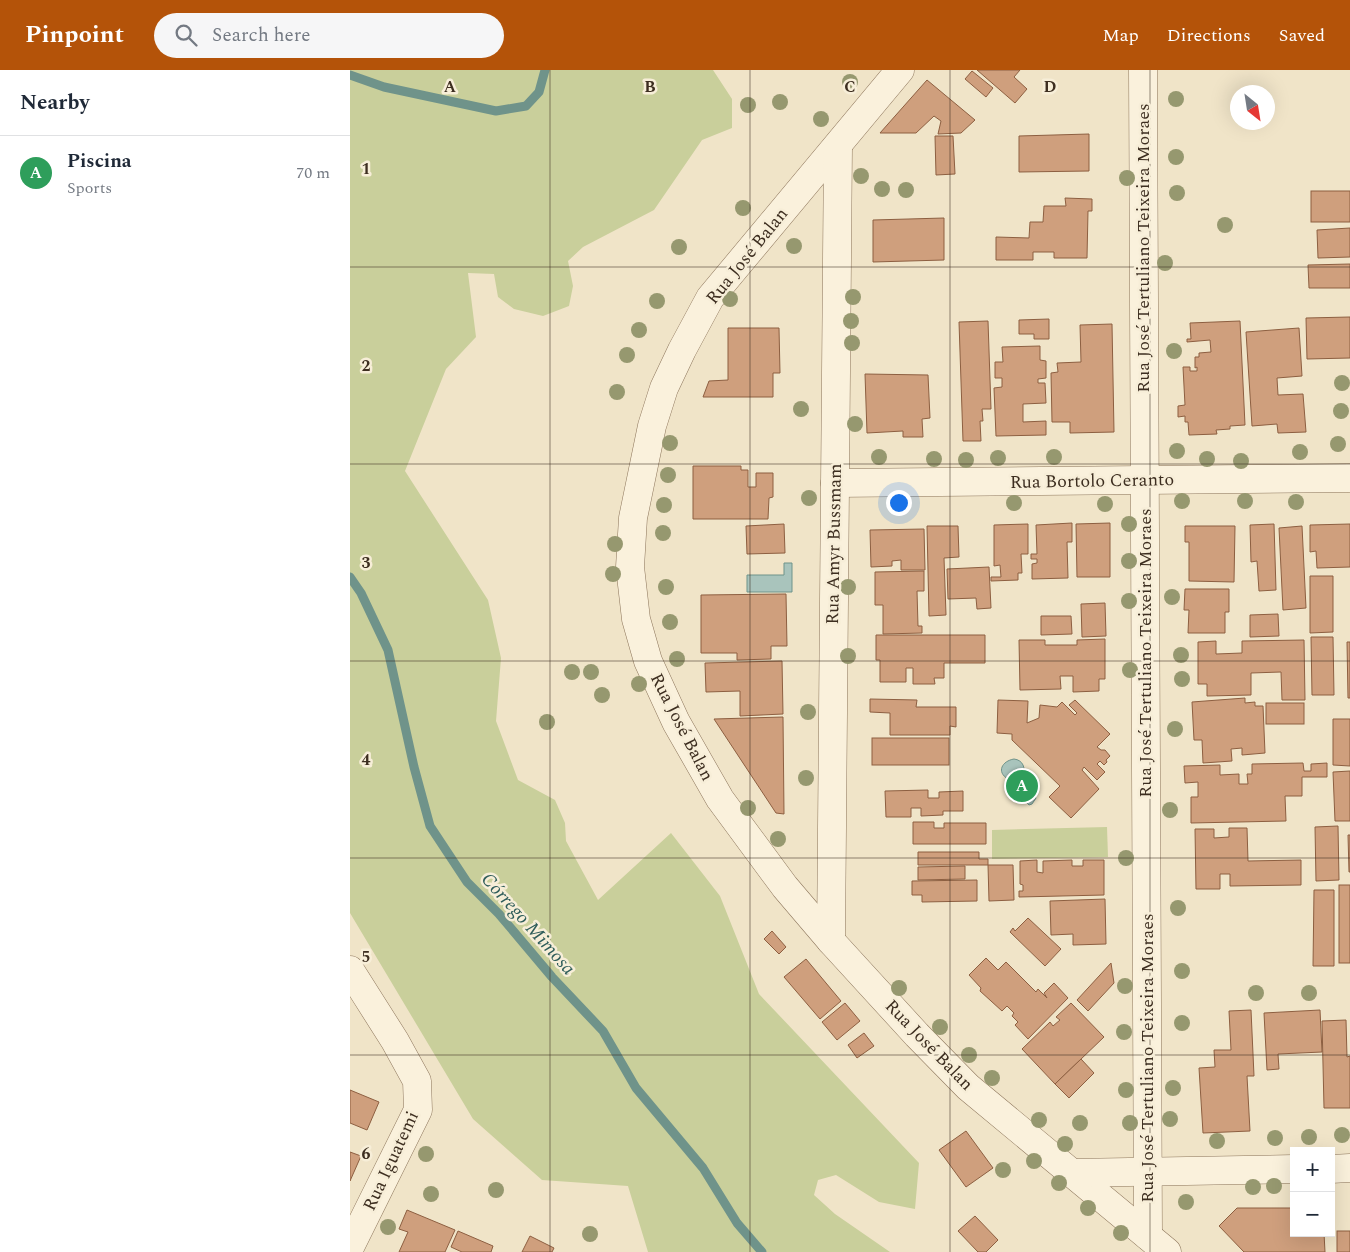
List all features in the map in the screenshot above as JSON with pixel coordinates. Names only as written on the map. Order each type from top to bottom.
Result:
[{"type":"street","name":"Rua José Balan","points":[[900,70],[710,298],[682,350],[664,388],[648,444],[633,518],[630,567],[636,619],[646,653],[676,722],[720,800],[785,887],[831,941],[917,1035],[968,1087],[1157,1244]]},
{"type":"street","name":"Rua José Tertuliano Teixeira Moraes","points":[[1143,70],[1147,1170],[1157,1244]]},
{"type":"street","name":"Rua Amyr Bussmam","points":[[831,941],[838,146]]},
{"type":"street","name":"Rua Bortolo Ceranto","points":[[835,484],[1350,478]]},
{"type":"street","name":"Rua Iguatemi","points":[[350,970],[400,1049],[417,1081],[418,1110],[352,1238]]},
{"type":"street","points":[[1335,1169],[1350,1168]]},
{"type":"street","points":[[1072,1173],[1147,1170],[1290,1169]]},
{"type":"green space","points":[[350,70],[713,70],[732,99],[732,128],[702,140],[654,210],[583,247],[568,261],[573,286],[569,306],[543,316],[514,309],[498,297],[494,274],[468,273],[476,337],[446,369],[405,471],[488,600],[501,658],[496,721],[518,780],[555,800],[565,823],[566,841],[598,900],[671,833],[720,896],[759,994],[919,1163],[915,1209],[879,1202],[836,1175],[818,1180],[814,1195],[835,1214],[890,1252],[648,1252],[628,1186],[542,1180],[473,1119],[350,913]]},
{"type":"green space","points":[[1107,827],[1108,857],[992,859],[992,830]]},
{"type":"water","points":[[784,563],[792,563],[792,592],[747,592],[747,575],[784,575]]},
{"type":"water","points":[[1014,759],[1022,763],[1024,768],[1023,777],[1037,791],[1033,794],[1036,798],[1032,804],[1029,805],[1006,782],[1008,779],[1002,773],[1001,770],[1004,764]]},
{"type":"building","points":[[977,70],[1020,70],[1014,77],[1027,89],[1015,103]]},
{"type":"building","points":[[972,71],[993,88],[986,97],[965,79]]},
{"type":"building","points":[[927,80],[975,120],[961,133],[938,134],[941,121],[934,116],[916,133],[880,133]]},
{"type":"building","points":[[1089,134],[1089,171],[1019,172],[1019,136]]},
{"type":"building","points":[[935,136],[953,136],[955,174],[936,175]]},
{"type":"building","points":[[1311,191],[1350,191],[1350,222],[1311,222]]},
{"type":"building","points":[[1065,198],[1092,199],[1092,211],[1088,211],[1087,258],[1054,258],[1054,252],[1033,252],[1033,260],[996,260],[996,237],[1029,238],[1030,222],[1043,222],[1044,206],[1066,206]]},
{"type":"building","points":[[944,218],[944,260],[873,262],[873,220]]},
{"type":"building","points":[[1350,228],[1350,257],[1318,258],[1317,230]]},
{"type":"building","points":[[1350,264],[1350,288],[1309,288],[1308,265]]},
{"type":"building","points":[[1350,317],[1350,358],[1307,359],[1306,318]]},
{"type":"building","points":[[1049,319],[1049,339],[1034,339],[1034,334],[1019,334],[1019,320]]},
{"type":"building","points":[[988,321],[991,409],[982,409],[983,421],[980,421],[981,441],[963,441],[959,322]]},
{"type":"building","points":[[1240,321],[1245,425],[1230,426],[1230,429],[1216,430],[1217,434],[1189,435],[1188,422],[1185,422],[1185,416],[1178,417],[1178,406],[1185,405],[1183,367],[1190,367],[1190,371],[1197,371],[1197,367],[1195,368],[1195,357],[1199,357],[1199,353],[1211,352],[1210,340],[1187,342],[1187,339],[1191,339],[1190,323]]},
{"type":"building","points":[[1112,324],[1114,432],[1070,433],[1070,422],[1052,422],[1051,373],[1058,372],[1057,363],[1081,362],[1080,325]]},
{"type":"building","points":[[728,328],[779,328],[780,373],[773,373],[773,397],[703,397],[709,381],[728,380]]},
{"type":"building","points":[[1299,328],[1302,376],[1277,378],[1278,395],[1303,394],[1306,432],[1278,433],[1277,424],[1252,426],[1246,332]]},
{"type":"building","points":[[1040,346],[1040,360],[1046,361],[1046,378],[1038,379],[1038,383],[1045,383],[1046,403],[1023,404],[1023,422],[1046,421],[1046,435],[996,436],[994,388],[1002,387],[1002,378],[995,378],[995,362],[1003,362],[1002,347]]},
{"type":"building","points":[[865,374],[928,375],[930,418],[922,419],[923,437],[903,437],[903,431],[867,433]]},
{"type":"building","points":[[693,466],[741,466],[741,470],[748,470],[748,487],[756,487],[756,473],[773,473],[773,497],[769,498],[768,519],[693,519]]},
{"type":"building","points":[[1072,523],[1072,542],[1067,542],[1068,578],[1032,579],[1032,564],[1037,563],[1037,559],[1031,559],[1031,554],[1037,554],[1036,525]]},
{"type":"building","points":[[1110,523],[1110,577],[1077,577],[1076,524]]},
{"type":"building","points":[[784,524],[785,553],[747,554],[746,526]]},
{"type":"building","points":[[1028,524],[1028,554],[1021,554],[1022,573],[1018,573],[1018,580],[991,581],[991,577],[1001,577],[1000,565],[994,566],[994,525]]},
{"type":"building","points":[[1274,524],[1276,590],[1259,591],[1257,561],[1251,562],[1250,525]]},
{"type":"building","points":[[1350,524],[1350,567],[1317,568],[1316,551],[1310,552],[1310,525]]},
{"type":"building","points":[[927,526],[958,526],[959,557],[944,558],[946,615],[929,616]]},
{"type":"building","points":[[1185,526],[1235,526],[1234,582],[1189,581],[1189,542],[1185,542]]},
{"type":"building","points":[[1302,526],[1306,608],[1283,610],[1279,528]]},
{"type":"building","points":[[924,529],[925,570],[901,570],[901,560],[892,561],[892,566],[871,567],[870,530]]},
{"type":"building","points":[[989,567],[991,608],[977,609],[976,598],[948,599],[947,569]]},
{"type":"building","points":[[924,571],[924,591],[917,591],[918,626],[922,626],[922,633],[883,634],[883,605],[875,605],[875,572]]},
{"type":"building","points":[[1310,576],[1333,576],[1333,632],[1310,633]]},
{"type":"building","points":[[1185,589],[1229,589],[1229,612],[1225,612],[1225,633],[1188,633],[1189,610],[1184,610]]},
{"type":"building","points":[[786,594],[787,646],[771,646],[771,659],[737,660],[737,653],[701,653],[701,595]]},
{"type":"building","points":[[1105,603],[1106,636],[1082,637],[1081,604]]},
{"type":"building","points":[[1278,614],[1279,636],[1250,637],[1250,615]]},
{"type":"building","points":[[1041,616],[1071,616],[1072,634],[1041,635]]},
{"type":"building","points":[[876,635],[985,635],[985,663],[944,663],[944,678],[934,678],[935,684],[913,684],[913,668],[906,668],[906,682],[880,682],[880,660],[876,660]]},
{"type":"building","points":[[1311,637],[1333,637],[1334,695],[1312,695]]},
{"type":"building","points":[[1105,639],[1105,679],[1099,679],[1099,691],[1073,692],[1073,676],[1060,676],[1061,689],[1020,690],[1019,640],[1045,640],[1045,645],[1077,645],[1077,640]]},
{"type":"building","points":[[1304,640],[1305,700],[1282,700],[1281,672],[1251,673],[1251,695],[1207,696],[1207,684],[1198,684],[1198,642],[1216,641],[1216,654],[1242,653],[1242,641]]},
{"type":"building","points":[[1347,642],[1350,642],[1350,698],[1348,698]]},
{"type":"building","points":[[782,661],[783,714],[740,716],[740,691],[706,692],[705,663]]},
{"type":"building","points":[[1245,698],[1245,703],[1255,702],[1255,706],[1263,706],[1265,753],[1242,755],[1242,748],[1231,749],[1232,761],[1203,763],[1202,740],[1194,740],[1192,702]]},
{"type":"building","points":[[870,699],[917,700],[916,707],[956,707],[956,727],[950,726],[950,735],[890,735],[890,713],[870,712]]},
{"type":"building","points":[[998,700],[1028,701],[1027,723],[1039,718],[1040,705],[1057,707],[1062,702],[1075,715],[1077,713],[1069,705],[1075,700],[1110,734],[1097,747],[1105,750],[1110,756],[1104,765],[1100,761],[1097,764],[1105,772],[1097,780],[1084,767],[1082,770],[1099,789],[1071,818],[1049,797],[1060,786],[1012,740],[1012,734],[997,733]]},
{"type":"building","points":[[1266,703],[1304,703],[1304,724],[1266,724]]},
{"type":"building","points":[[783,717],[784,814],[776,813],[714,719]]},
{"type":"building","points":[[1333,719],[1350,719],[1350,766],[1333,765]]},
{"type":"building","points":[[872,738],[949,738],[949,765],[872,765]]},
{"type":"building","points":[[1303,763],[1304,771],[1311,771],[1311,764],[1327,763],[1327,777],[1302,777],[1302,796],[1285,796],[1286,821],[1191,823],[1191,797],[1198,797],[1198,782],[1185,783],[1184,766],[1220,765],[1220,775],[1239,774],[1239,784],[1248,784],[1247,774],[1252,774],[1252,764]]},
{"type":"building","points":[[1350,771],[1350,821],[1335,821],[1333,772]]},
{"type":"building","points":[[928,790],[928,798],[939,798],[939,792],[963,791],[963,811],[943,811],[943,815],[921,816],[921,808],[911,808],[911,817],[886,817],[885,791]]},
{"type":"building","points":[[913,822],[934,822],[934,828],[944,828],[944,823],[986,823],[986,844],[913,844]]},
{"type":"building","points":[[1338,826],[1339,880],[1316,881],[1315,827]]},
{"type":"building","points":[[1229,828],[1247,828],[1248,861],[1301,860],[1301,885],[1230,886],[1230,874],[1220,874],[1220,889],[1196,889],[1195,829],[1214,829],[1214,838],[1229,837]]},
{"type":"building","points":[[1348,835],[1350,835],[1350,872],[1349,872]]},
{"type":"building","points":[[918,852],[979,852],[979,859],[988,859],[988,865],[918,865]]},
{"type":"building","points":[[1037,860],[1037,872],[1043,873],[1043,861],[1072,860],[1072,866],[1083,866],[1083,860],[1104,860],[1104,895],[1019,897],[1019,891],[1023,891],[1023,885],[1020,884],[1020,861]]},
{"type":"building","points":[[988,865],[1013,865],[1014,900],[989,901]]},
{"type":"building","points":[[965,866],[965,879],[918,880],[918,867]]},
{"type":"building","points":[[977,880],[977,901],[922,902],[922,895],[912,895],[912,881]]},
{"type":"building","points":[[1339,885],[1350,885],[1350,963],[1339,963]]},
{"type":"building","points":[[1314,890],[1334,890],[1334,966],[1313,966]]},
{"type":"building","points":[[1105,899],[1106,944],[1073,945],[1073,934],[1051,935],[1050,901]]},
{"type":"building","points":[[1028,918],[1061,949],[1045,966],[1010,932],[1013,928],[1015,931]]},
{"type":"building","points":[[772,931],[786,947],[779,954],[764,939]]},
{"type":"building","points":[[986,958],[998,970],[1006,962],[1036,992],[1038,989],[1047,998],[1044,993],[1054,983],[1068,998],[1028,1039],[1015,1025],[1018,1022],[1012,1016],[1014,1013],[1007,1006],[1002,1011],[980,991],[981,988],[969,975]]},
{"type":"building","points":[[806,959],[841,1001],[820,1019],[784,977]]},
{"type":"building","points":[[1111,963],[1114,983],[1088,1011],[1077,1000]]},
{"type":"building","points":[[845,1003],[860,1021],[837,1040],[822,1022]]},
{"type":"building","points":[[1071,1003],[1104,1037],[1055,1084],[1022,1049],[1050,1022],[1053,1026],[1060,1020],[1056,1017]]},
{"type":"building","points":[[1251,1010],[1254,1076],[1247,1076],[1250,1131],[1203,1133],[1199,1068],[1215,1067],[1214,1050],[1231,1050],[1229,1011]]},
{"type":"building","points":[[1320,1010],[1322,1052],[1278,1054],[1279,1069],[1267,1070],[1264,1013]]},
{"type":"building","points":[[1346,1020],[1347,1057],[1350,1056],[1350,1108],[1324,1108],[1322,1021]]},
{"type":"building","points":[[864,1033],[874,1046],[857,1058],[848,1045]]},
{"type":"building","points":[[1081,1059],[1094,1073],[1069,1098],[1055,1084]]},
{"type":"building","points":[[350,1090],[379,1102],[367,1130],[350,1123]]},
{"type":"building","points":[[966,1131],[993,1168],[966,1187],[939,1150]]},
{"type":"building","points":[[350,1152],[361,1156],[350,1181]]},
{"type":"building","points":[[1237,1208],[1290,1208],[1290,1237],[1324,1237],[1325,1252],[1244,1252],[1219,1226]]},
{"type":"building","points":[[407,1210],[455,1230],[445,1252],[399,1252],[408,1232],[399,1229]]},
{"type":"building","points":[[975,1216],[998,1240],[986,1252],[978,1252],[958,1231]]},
{"type":"building","points":[[458,1231],[493,1246],[491,1252],[462,1252],[451,1247]]},
{"type":"building","points":[[1337,1231],[1350,1231],[1350,1252],[1337,1252]]},
{"type":"building","points":[[530,1236],[554,1248],[552,1252],[522,1252]]},
{"type":"waterway","points":[[350,75],[384,87],[496,111],[526,106],[539,92],[545,70]]},
{"type":"waterway","name":"Córrego Mimosa","points":[[350,577],[361,593],[388,650],[414,767],[430,826],[467,882],[499,914],[552,977],[603,1031],[636,1088],[703,1168],[737,1223],[762,1252]]},
{"type":"place","name":"Piscina","points":[[1022,786]]}]
